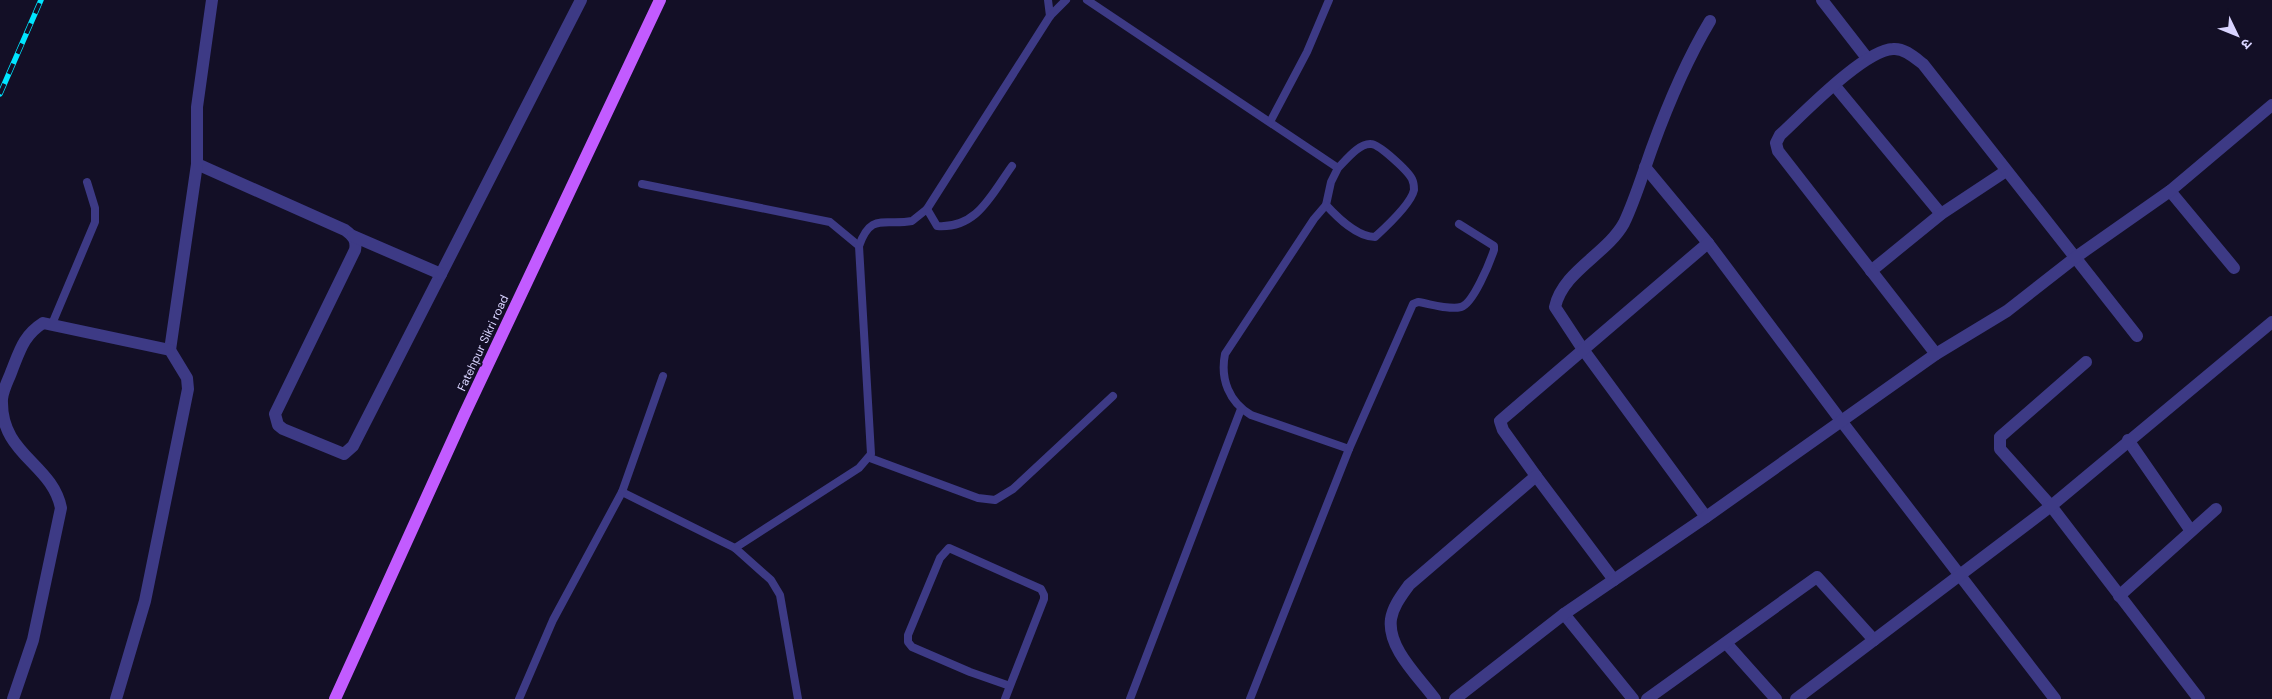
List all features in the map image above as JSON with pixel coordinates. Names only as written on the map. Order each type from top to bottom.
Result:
[{"type":"main road","name":"Fatehpur Sikri road","points":[[335,699],[464,416],[660,0]]},
{"type":"street","points":[[116,699],[145,601],[188,389],[187,378],[170,350],[197,164],[197,107],[212,0]]},
{"type":"street","points":[[353,236],[356,242],[355,250],[275,414],[278,425],[283,429],[344,454],[352,446],[581,0]]},
{"type":"street","points":[[1822,0],[1867,58]]},
{"type":"street","points":[[1706,517],[1582,348],[1556,307],[1557,299],[1566,285],[1619,230],[1667,108],[1696,45],[1710,21]]},
{"type":"street","points":[[1936,354],[1778,151],[1776,142],[1780,135],[1867,58],[1894,48],[1909,53],[1923,64],[2137,336]]},
{"type":"street","points":[[1835,86],[1941,214]]},
{"type":"street","points":[[1455,699],[1564,614],[1842,422],[1936,354],[2007,311],[2076,257],[2170,190],[2272,105]]},
{"type":"street","points":[[197,164],[345,230],[353,236],[441,274]]},
{"type":"street","points":[[1645,167],[1708,243],[1842,422],[2055,699]]},
{"type":"street","points":[[1870,271],[1941,214],[2006,171]]},
{"type":"street","points":[[2170,190],[2234,268]]},
{"type":"street","points":[[1614,580],[1503,430],[1500,421],[1582,348],[1708,243]]},
{"type":"street","points":[[1796,699],[2050,506],[2272,322]]},
{"type":"street","points":[[14,699],[33,640],[61,508],[59,495],[51,484],[12,445],[4,426],[2,398],[24,340],[43,323],[170,350]]},
{"type":"street","points":[[2086,362],[2000,437],[2000,449],[2050,506],[2199,699]]},
{"type":"street","points":[[2128,440],[2191,531]]},
{"type":"street","points":[[1435,699],[1397,648],[1392,635],[1391,618],[1398,599],[1409,585],[1536,476]]},
{"type":"street","points":[[2119,596],[2216,509]]},
{"type":"street","points":[[1648,699],[1818,576],[1874,640]]},
{"type":"street","points":[[1564,614],[1633,699]]},
{"type":"street","points":[[1726,643],[1776,699]]},
{"type":"lane","points":[[1048,0],[1050,16]]},
{"type":"lane","points":[[735,548],[858,468],[870,458],[872,448],[858,246],[863,234],[875,223],[881,221],[912,221],[927,209],[1050,16],[1066,0]]},
{"type":"lane","points":[[1088,0],[1338,168]]},
{"type":"lane","points":[[1270,122],[1307,52],[1329,0]]},
{"type":"lane","points":[[1326,205],[1336,216],[1365,237],[1375,237],[1409,200],[1414,189],[1412,179],[1380,147],[1372,144],[1362,146],[1338,168],[1326,198],[1326,205],[1314,219],[1226,354],[1223,366],[1224,382],[1241,409],[1251,415],[1349,449]]},
{"type":"lane","points":[[927,209],[938,226],[964,224],[974,217],[1012,166]]},
{"type":"lane","points":[[52,324],[95,222],[96,208],[87,182]]},
{"type":"lane","points":[[642,184],[830,222],[858,246]]},
{"type":"lane","points":[[1250,699],[1349,449],[1413,304],[1418,302],[1456,307],[1464,306],[1472,298],[1494,250],[1494,246],[1459,224]]},
{"type":"lane","points":[[520,699],[553,620],[622,492],[663,376]]},
{"type":"lane","points":[[870,458],[978,498],[995,500],[1013,488],[1113,396]]},
{"type":"lane","points":[[1130,699],[1241,409]]},
{"type":"lane","points":[[622,492],[735,548],[778,588],[798,699]]},
{"type":"lane","points":[[1005,699],[1010,686],[1044,595],[1041,589],[949,548],[940,558],[908,636],[908,642],[912,647],[962,669],[1010,686]]},
{"type":"railway","points":[[0,94],[41,0]]}]
